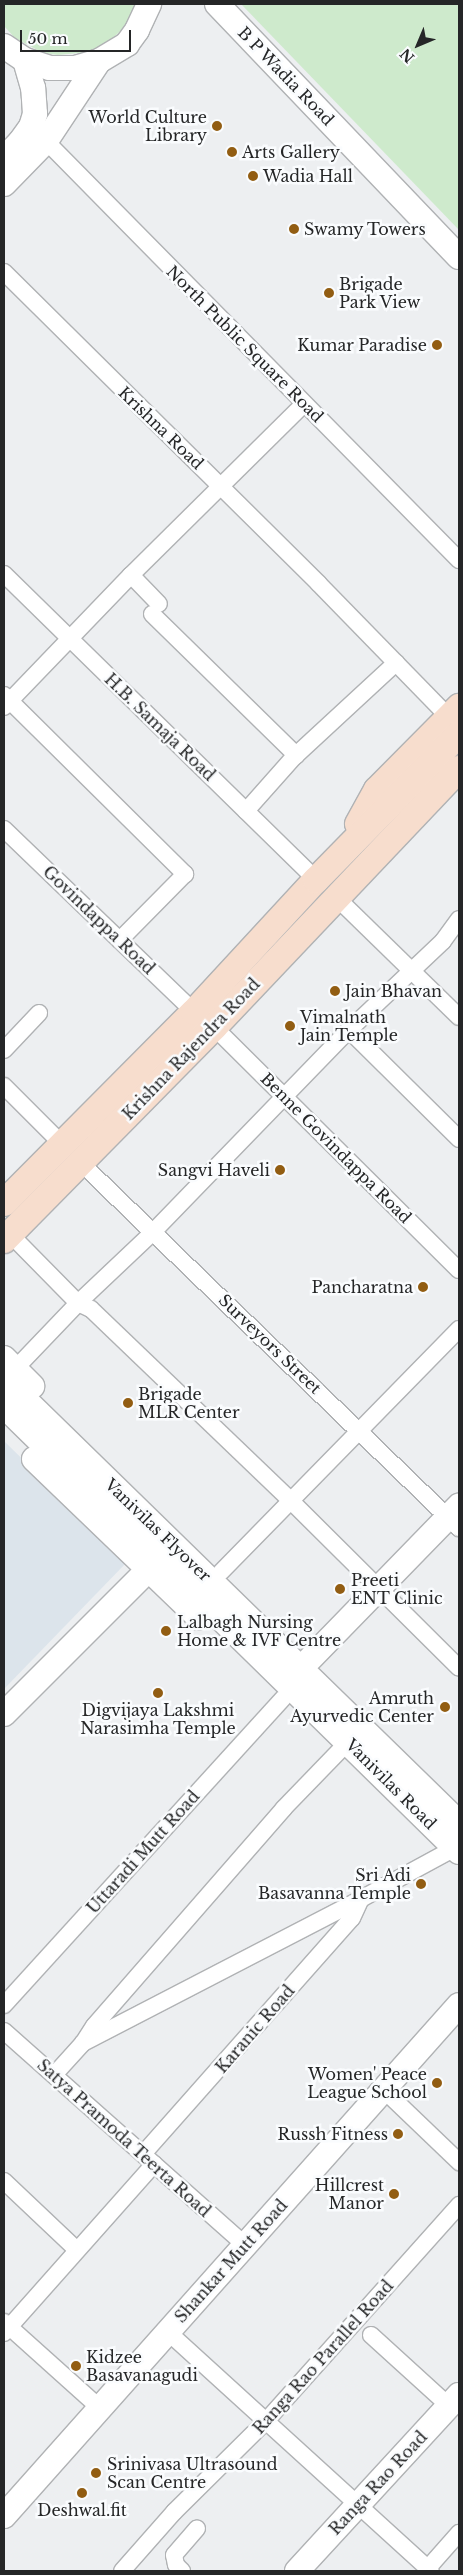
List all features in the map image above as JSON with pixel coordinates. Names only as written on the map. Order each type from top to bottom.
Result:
[{"type":"main road","name":"B P Wadia Road","points":[[216,4],[459,257]]},
{"type":"main road","points":[[4,184],[38,134],[99,62],[127,44],[150,6]]},
{"type":"main road","points":[[4,46],[25,60],[50,68],[66,68],[99,62]]},
{"type":"main road","points":[[25,60],[36,105],[38,134]]},
{"type":"main road","points":[[4,159],[20,142],[38,134]]},
{"type":"main road","name":"Krishna Rajendra Road","points":[[7,1237],[80,1162],[204,1019],[316,880],[345,849],[377,790],[456,719]]},
{"type":"main road","points":[[376,857],[459,769]]},
{"type":"main road","points":[[376,857],[416,830],[459,786]]},
{"type":"main road","name":"Krishna Rajendra Road","points":[[4,1204],[62,1144],[204,1019],[337,898],[376,857]]},
{"type":"main road","points":[[7,1368],[221,1572],[302,1683],[378,1589],[455,1517]]},
{"type":"main road","name":"Vanivilas Flyover","points":[[7,1368],[155,1552]]},
{"type":"main road","name":"Vanivilas Flyover","points":[[4,1406],[155,1552],[302,1683]]},
{"type":"main road","points":[[4,1428],[155,1552],[4,1714]]},
{"type":"main road","name":"Vanivilas Road","points":[[302,1683],[348,1742],[457,1850]]},
{"type":"main road","name":"Vanivilas Road","points":[[302,1683],[459,1822]]},
{"type":"main road","name":"Shankar Mutt Road","points":[[4,2516],[385,2091],[459,2005]]},
{"type":"main road","name":"Ranga Rao Road","points":[[297,2571],[454,2400]]},
{"type":"street","name":"North Public Square Road","points":[[38,134],[459,560]]},
{"type":"street","name":"Krishna Road","points":[[4,272],[319,584],[396,663],[456,719]]},
{"type":"street","points":[[120,940],[185,874],[6,700],[70,639],[131,575],[304,404]]},
{"type":"street","name":"H.B. Samaja Road","points":[[4,574],[316,880]]},
{"type":"street","points":[[131,575],[156,609],[296,755]]},
{"type":"street","points":[[246,812],[296,755],[396,663]]},
{"type":"street","name":"Govindappa Road","points":[[4,829],[204,1019]]},
{"type":"street","points":[[337,898],[459,1017]]},
{"type":"street","points":[[7,1368],[153,1232],[349,1030],[443,941],[459,919]]},
{"type":"street","points":[[4,1050],[39,1013]]},
{"type":"street","name":"Benne Govindappa Road","points":[[204,1019],[459,1270]]},
{"type":"street","points":[[349,1030],[459,1139]]},
{"type":"street","points":[[4,1086],[62,1144]]},
{"type":"street","name":"Surveyors Street","points":[[80,1162],[359,1430],[455,1517]]},
{"type":"street","points":[[7,1237],[78,1303],[91,1308],[292,1502],[459,1668]]},
{"type":"street","points":[[221,1572],[292,1502],[359,1430],[459,1328]]},
{"type":"street","name":"Uttaradi Mutt Road","points":[[4,2005],[302,1683]]},
{"type":"street","points":[[54,2075],[94,2026],[284,1808],[348,1742]]},
{"type":"street","points":[[82,2043],[457,1850]]},
{"type":"street","name":"Karanic Road","points":[[5,2327],[77,2250],[149,2159],[345,1926],[361,1898]]},
{"type":"street","name":"Satya Pramoda Teerta Road","points":[[4,2031],[245,2245]]},
{"type":"street","points":[[385,2091],[459,2162]]},
{"type":"street","points":[[4,2181],[77,2250]]},
{"type":"street","name":"Ranga Rao Parallel Road","points":[[122,2571],[174,2512],[266,2421],[459,2205]]},
{"type":"street","points":[[5,2327],[100,2408]]},
{"type":"street","points":[[168,2332],[430,2570],[459,2533]]},
{"type":"street","points":[[371,2334],[454,2400]]},
{"type":"street","points":[[182,2571],[176,2565],[174,2555],[197,2529]]},
{"type":"shaded area","points":[[4,1441],[127,1562],[4,1689]]},
{"type":"green space","points":[[4,4],[138,4],[127,25],[104,46],[89,52],[58,55],[43,53],[15,38],[4,26]]},
{"type":"green space","points":[[241,4],[459,4],[459,230]]},
{"type":"place","name":"World Culture Library","points":[[217,126]]},
{"type":"place","name":"Arts Gallery","points":[[232,152]]},
{"type":"place","name":"Wadia Hall","points":[[253,176]]},
{"type":"place","name":"Swamy Towers","points":[[294,229]]},
{"type":"place","name":"Brigade Park View","points":[[329,293]]},
{"type":"place","name":"Kumar Paradise","points":[[437,345]]},
{"type":"place","name":"Jain Bhavan","points":[[335,991]]},
{"type":"place","name":"Vimalnath Jain Temple","points":[[290,1026]]},
{"type":"place","name":"Sangvi Haveli","points":[[280,1170]]},
{"type":"place","name":"Pancharatna","points":[[423,1287]]},
{"type":"place","name":"Brigade MLR Center","points":[[128,1403]]},
{"type":"place","name":"Preeti ENT Clinic","points":[[340,1589]]},
{"type":"place","name":"Lalbagh Nursing Home & IVF Centre","points":[[166,1631]]},
{"type":"place","name":"Digvijaya Lakshmi Narasimha Temple","points":[[158,1693]]},
{"type":"place","name":"Amruth Ayurvedic Center","points":[[445,1707]]},
{"type":"place","name":"Sri Adi Basavanna Temple","points":[[421,1884]]},
{"type":"place","name":"Women' Peace League School","points":[[437,2083]]},
{"type":"place","name":"Russh Fitness","points":[[398,2134]]},
{"type":"place","name":"Hillcrest Manor","points":[[394,2194]]},
{"type":"place","name":"Kidzee Basavanagudi","points":[[76,2366]]},
{"type":"place","name":"Srinivasa Ultrasound Scan Centre","points":[[96,2473]]},
{"type":"place","name":"Deshwal.fit","points":[[82,2493]]}]
